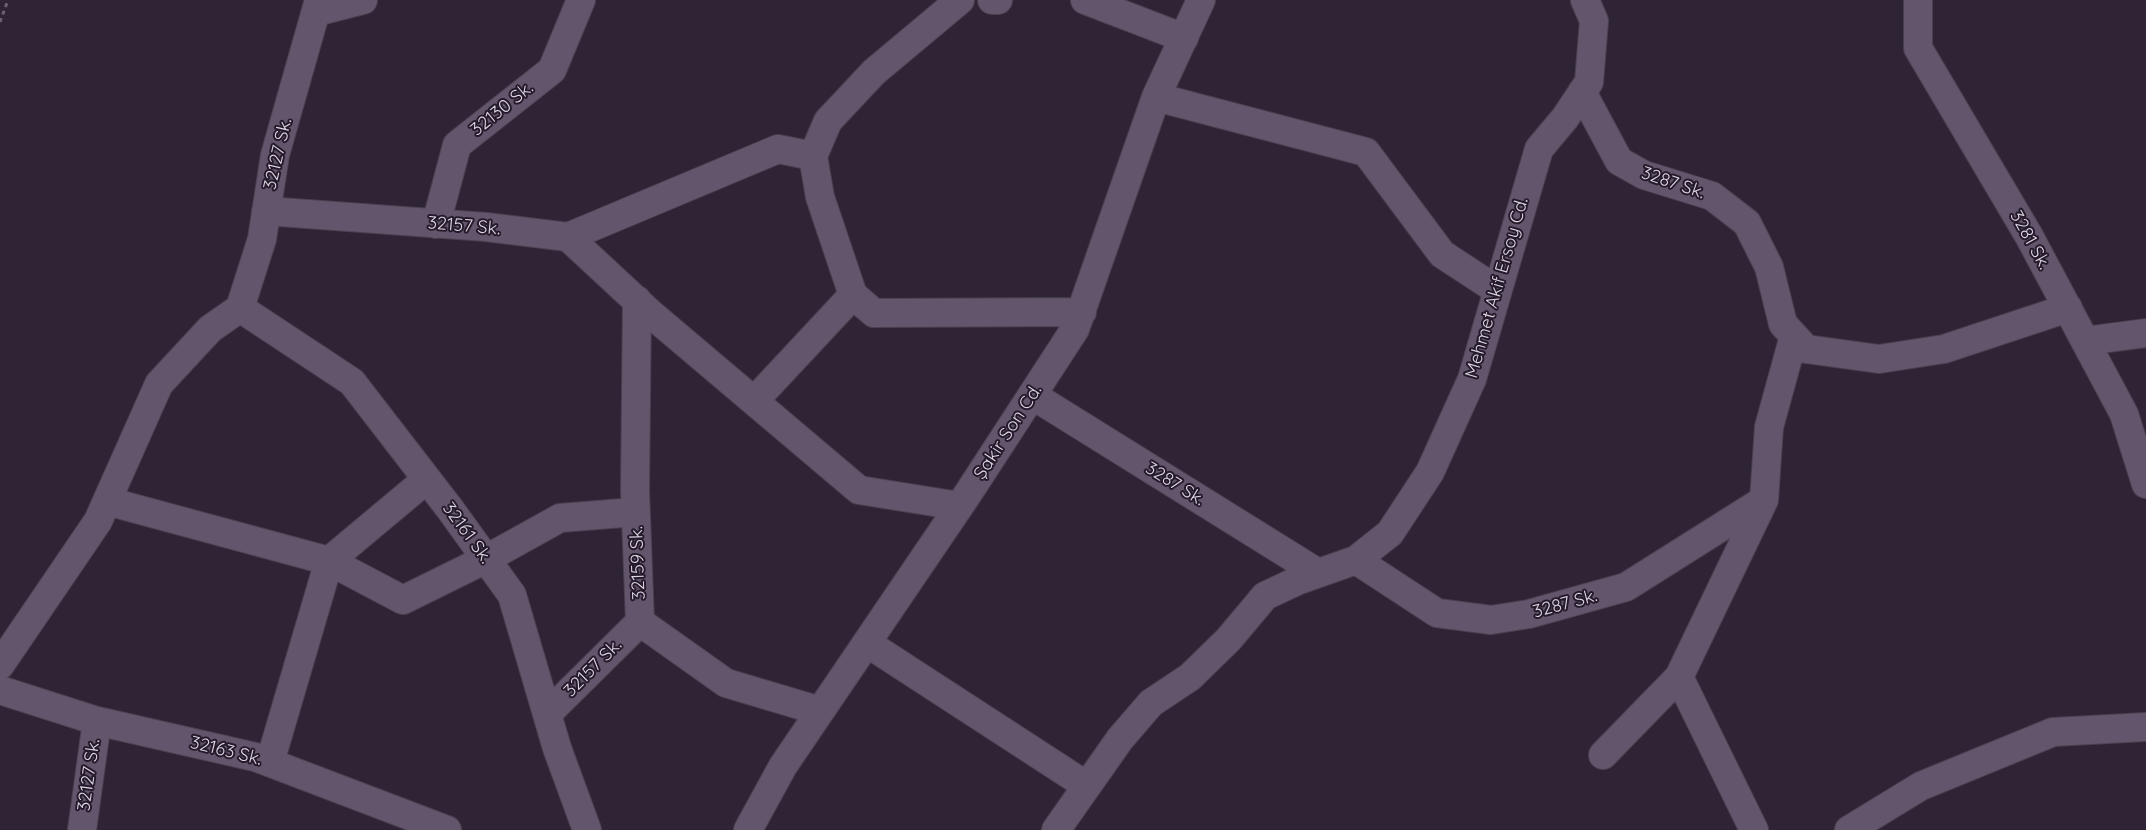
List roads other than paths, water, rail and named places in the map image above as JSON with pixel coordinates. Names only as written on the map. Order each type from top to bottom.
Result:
[{"type":"street","points":[[317,6],[363,0]]},
{"type":"street","name":"32130 Sk.","points":[[436,224],[457,145],[552,70],[581,0]]},
{"type":"street","points":[[960,0],[874,72],[828,121],[812,156],[820,197],[853,295],[874,313],[1082,312]]},
{"type":"street","points":[[992,0],[998,0]]},
{"type":"street","points":[[1085,0],[1184,38]]},
{"type":"street","name":"Şakir Son Cd.","points":[[748,830],[783,766],[959,506],[1075,328],[1156,97],[1201,0]]},
{"type":"street","name":"Mehmet Akif Ersoy Cd.","points":[[1056,830],[1120,738],[1151,703],[1190,677],[1228,640],[1265,596],[1318,573],[1356,560],[1390,533],[1430,472],[1472,379],[1539,148],[1565,118],[1589,82],[1594,21],[1585,0]]},
{"type":"street","name":"3281 Sk.","points":[[1918,0],[1918,48],[2029,236],[2124,414],[2146,484]]},
{"type":"street","name":"32127 Sk.","points":[[240,308],[262,239],[274,155],[317,6]]},
{"type":"street","name":"3287 Sk.","points":[[1582,92],[1619,161],[1644,175],[1712,196],[1747,223],[1769,267],[1783,324],[1794,336]]},
{"type":"street","points":[[1156,97],[1366,152],[1442,254],[1497,290]]},
{"type":"street","points":[[812,156],[778,149],[568,237],[637,300],[859,490],[959,506]]},
{"type":"street","name":"32157 Sk.","points":[[266,211],[436,224],[568,237]]},
{"type":"street","points":[[754,401],[853,295]]},
{"type":"street","name":"32159 Sk.","points":[[637,300],[636,512],[640,622],[726,684],[820,711]]},
{"type":"street","points":[[0,664],[98,521],[159,384],[210,329],[240,308]]},
{"type":"street","name":"32161 Sk.","points":[[240,308],[352,382],[427,479],[512,595],[556,748],[587,830]]},
{"type":"street","points":[[1794,336],[1806,349],[1878,359],[1944,349],[2068,308]]},
{"type":"street","points":[[2085,341],[2146,333]]},
{"type":"street","points":[[1603,755],[1679,677],[1764,500],[1769,427],[1794,336]]},
{"type":"street","name":"3287 Sk.","points":[[1032,395],[1318,573]]},
{"type":"street","points":[[270,762],[329,561],[427,479]]},
{"type":"street","name":"3287 Sk.","points":[[1356,560],[1437,613],[1491,620],[1529,614],[1626,588],[1764,500]]},
{"type":"street","points":[[107,501],[329,561],[403,600],[486,559],[560,518],[636,512]]},
{"type":"street","name":"32157 Sk.","points":[[547,714],[640,622]]},
{"type":"street","points":[[867,643],[1087,786]]},
{"type":"street","points":[[1679,677],[1754,830]]},
{"type":"street","name":"32163 Sk.","points":[[0,690],[97,721],[255,757],[447,830]]},
{"type":"street","name":"32127 Sk.","points":[[82,830],[97,721]]},
{"type":"street","points":[[1849,830],[1921,786],[2053,732],[2146,727]]}]
